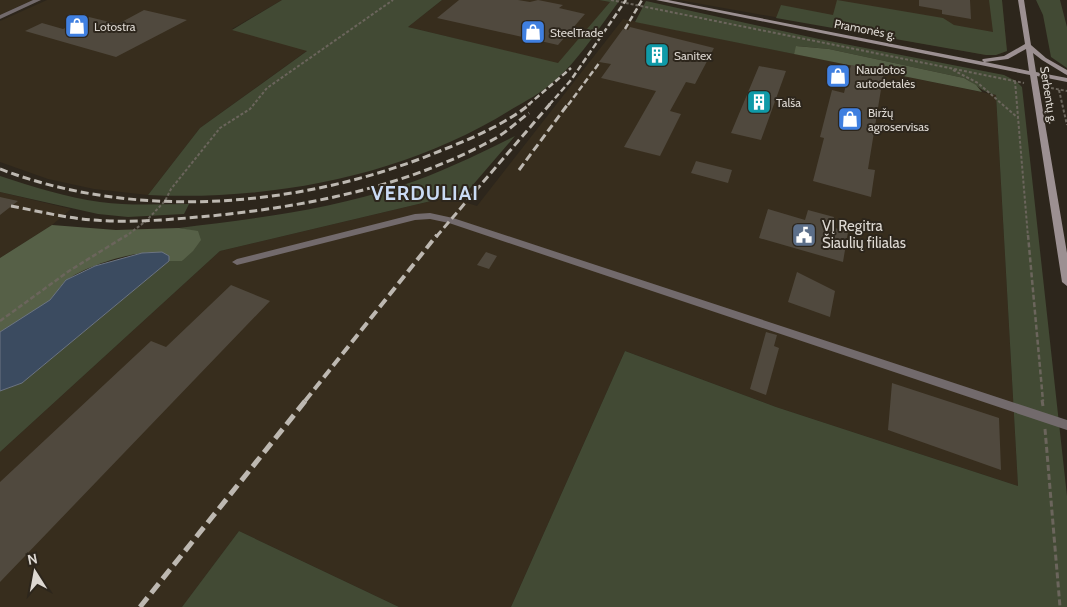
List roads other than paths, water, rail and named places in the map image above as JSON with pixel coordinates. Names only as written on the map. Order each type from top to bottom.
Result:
[{"type":"main road","name":"Pramonės g.","points":[[659,0],[1067,80]]},
{"type":"main road","name":"Serbentų g.","points":[[1021,0],[1067,282]]},
{"type":"main road","points":[[969,61],[1006,58],[1028,45],[1044,59],[1067,73]]},
{"type":"street","points":[[0,17],[38,0]]},
{"type":"street","points":[[237,262],[415,217],[430,216],[450,220],[1067,425]]},
{"type":"water","points":[[162,252],[169,256],[169,261],[22,383],[0,391],[0,332],[50,300],[66,280],[95,266],[142,253]]},
{"type":"railway","points":[[549,105],[571,80],[626,0]]},
{"type":"railway","points":[[625,29],[642,0]]},
{"type":"railway","points":[[568,105],[600,62]]},
{"type":"railway","points":[[528,105],[571,68]]},
{"type":"railway","points":[[0,169],[53,186],[108,196],[164,201],[221,201],[277,195],[333,185],[388,170],[475,136],[509,119],[530,104]]},
{"type":"railway","points":[[436,237],[550,104]]},
{"type":"railway","points":[[519,170],[568,104]]},
{"type":"railway","points":[[11,206],[83,219],[133,221],[237,213],[314,201],[389,183],[426,170],[496,138],[529,113]]},
{"type":"railway","points":[[305,401],[437,235]]},
{"type":"railway","points":[[140,607],[306,400]]},
{"type":"place","name":"Lotostra","points":[[77,26]]},
{"type":"place","name":"SteelTrade","points":[[533,32]]},
{"type":"place","name":"Sanitex","points":[[657,55]]},
{"type":"place","name":"Naudotos autodetalės","points":[[838,76]]},
{"type":"place","name":"Talša","points":[[759,102]]},
{"type":"place","name":"Biržų agroservisas","points":[[850,119]]},
{"type":"place","name":"VĮ Regitra Šiaulių filialas","points":[[804,235]]},
{"type":"district","name":"VERDULIAI","points":[[425,193]]}]
